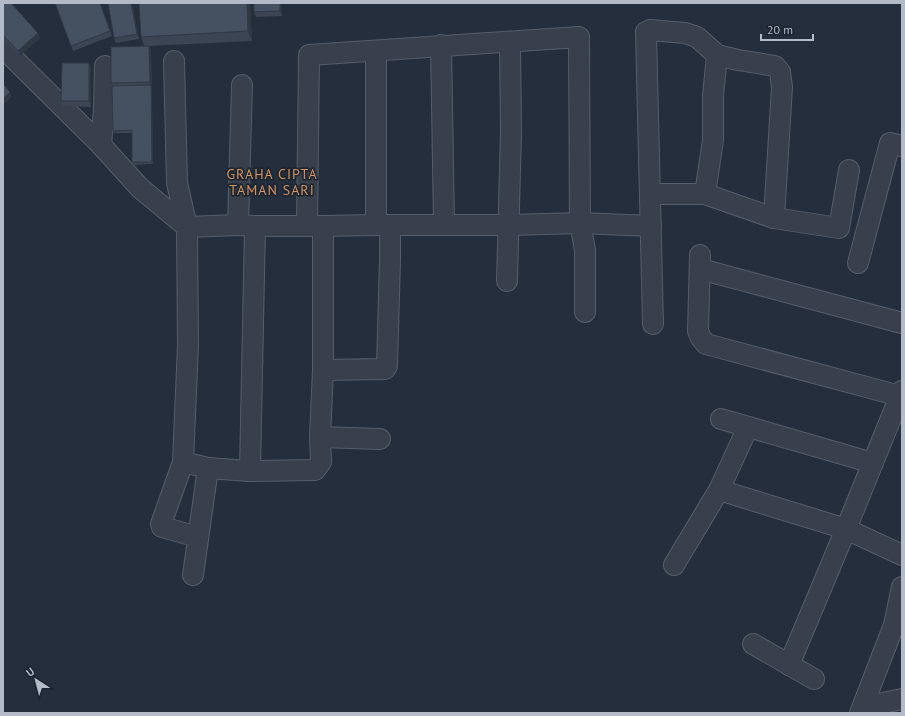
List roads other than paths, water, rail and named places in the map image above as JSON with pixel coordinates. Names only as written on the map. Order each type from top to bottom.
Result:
[{"type":"street","points":[[653,324],[646,32],[650,30],[684,33],[697,37],[717,55],[775,66],[780,72],[782,87],[774,218]]},
{"type":"street","points":[[183,462],[208,468],[250,471],[315,470],[321,462],[320,437],[323,370],[315,226],[309,55],[579,37],[580,223],[585,250],[585,312]]},
{"type":"street","points":[[507,281],[511,132],[510,42]]},
{"type":"street","points":[[441,45],[444,224]]},
{"type":"street","points":[[3,48],[101,144],[140,188],[187,227],[444,224],[509,225],[580,223],[651,226]]},
{"type":"street","points":[[323,370],[385,369],[387,366],[390,260],[383,225],[376,51]]},
{"type":"street","points":[[705,194],[713,140],[713,96],[717,55]]},
{"type":"street","points":[[174,61],[177,183],[187,227],[188,345],[183,462],[161,524],[162,527],[198,537]]},
{"type":"street","points":[[101,144],[104,109],[105,66]]},
{"type":"street","points":[[242,85],[250,471]]},
{"type":"street","points":[[858,263],[890,143],[902,146]]},
{"type":"street","points":[[650,194],[705,194],[774,218],[839,228],[849,170]]},
{"type":"street","points":[[789,665],[901,394],[706,344],[698,331],[700,262],[902,323]]},
{"type":"street","points":[[721,419],[873,463]]},
{"type":"street","points":[[674,565],[719,490],[748,427]]},
{"type":"street","points":[[320,437],[380,439]]},
{"type":"street","points":[[193,575],[208,468]]},
{"type":"street","points":[[719,490],[846,529],[902,555]]},
{"type":"street","points":[[862,710],[898,624],[902,587]]},
{"type":"street","points":[[753,644],[814,680]]},
{"type":"street","points":[[862,710],[902,699]]},
{"type":"district","name":"GRAHA CIPTA TAMAN SARI","points":[[272,182]]}]
